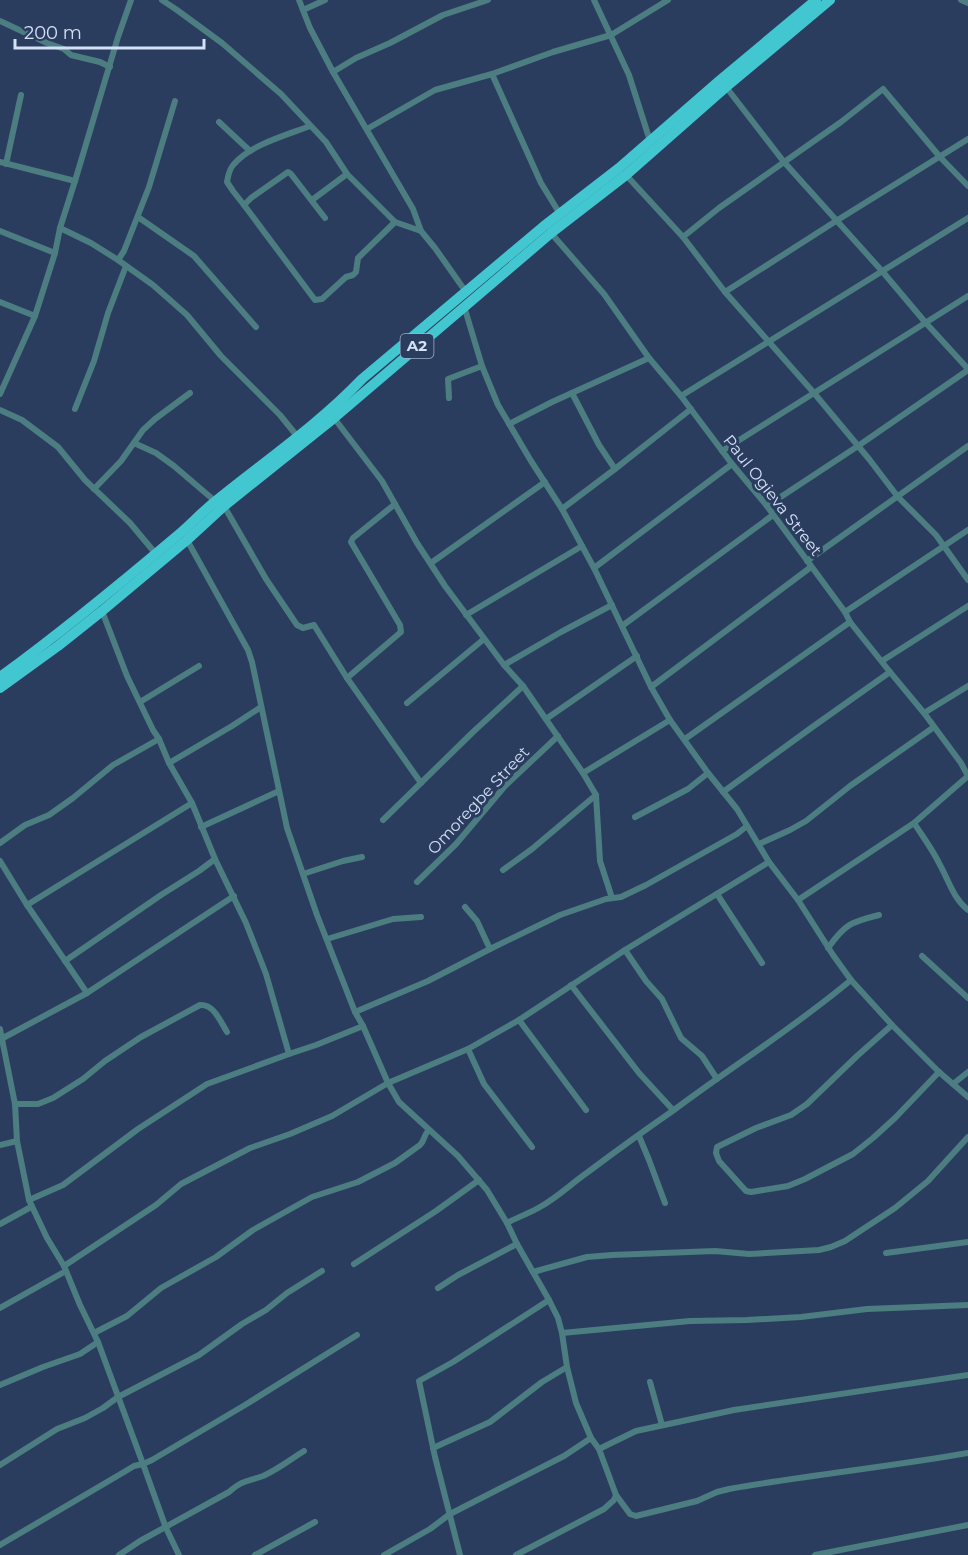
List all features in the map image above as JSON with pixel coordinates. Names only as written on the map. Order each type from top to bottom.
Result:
[{"type":"highway","name":"A2","points":[[0,688],[58,646],[187,540],[220,504],[347,395],[362,379],[560,214],[619,168],[816,0]]},
{"type":"highway","name":"A2","points":[[0,677],[52,639],[220,504],[334,418],[551,233],[626,175],[830,0]]},
{"type":"street","points":[[0,394],[35,316],[131,0]]},
{"type":"street","points":[[162,0],[222,43],[281,94],[326,142],[347,174],[395,222],[421,231]]},
{"type":"street","points":[[299,0],[310,28],[333,72],[412,209],[421,231],[466,292]]},
{"type":"street","points":[[303,10],[325,0]]},
{"type":"street","points":[[333,72],[443,15],[488,0]]},
{"type":"street","points":[[594,0],[628,75],[651,141]]},
{"type":"street","points":[[367,129],[435,90],[492,74],[610,35],[668,0]]},
{"type":"street","points":[[961,0],[968,3]]},
{"type":"street","points":[[0,21],[64,49],[71,55],[110,66]]},
{"type":"street","points":[[492,74],[541,183],[560,214]]},
{"type":"street","points":[[726,87],[784,162],[968,369],[858,446],[766,506]]},
{"type":"street","points":[[683,237],[718,208],[841,122],[883,89],[940,157],[968,186]]},
{"type":"street","points":[[21,95],[3,164],[75,181]]},
{"type":"street","points":[[118,260],[138,217],[175,101]]},
{"type":"street","points":[[219,122],[250,151]]},
{"type":"street","points":[[310,126],[250,151],[234,163],[228,178],[229,186],[315,300],[322,299],[346,277],[353,275],[356,272],[358,258],[395,222]]},
{"type":"street","points":[[725,291],[968,140]]},
{"type":"street","points":[[244,205],[288,172],[325,218]]},
{"type":"street","points":[[312,200],[347,174]]},
{"type":"street","points":[[626,175],[683,237],[725,291],[814,393],[898,497],[936,535],[968,580]]},
{"type":"street","points":[[138,217],[194,256],[256,327]]},
{"type":"street","points":[[681,396],[968,219]]},
{"type":"street","points":[[60,228],[92,243],[118,260],[153,285],[188,315],[221,356],[280,415],[297,436]]},
{"type":"street","points":[[0,231],[55,253]]},
{"type":"street","name":"Paul Ogieva Street","points":[[551,233],[604,294],[649,358],[773,515],[850,622],[924,713],[968,776]]},
{"type":"street","points":[[75,409],[126,266]]},
{"type":"street","points":[[722,451],[968,296]]},
{"type":"street","points":[[0,302],[35,316]]},
{"type":"street","points":[[464,306],[482,366],[498,405],[562,509],[594,568],[651,687],[670,720],[737,809],[769,862],[798,900],[851,980],[892,1026],[968,1097]]},
{"type":"street","points":[[509,424],[649,358]]},
{"type":"street","points":[[449,398],[448,379],[482,366]]},
{"type":"street","points":[[94,489],[155,418],[190,393]]},
{"type":"street","points":[[572,393],[599,446],[615,469]]},
{"type":"street","points":[[562,509],[691,409]]},
{"type":"street","points":[[0,410],[22,420],[58,447],[94,489],[130,523],[156,554]]},
{"type":"street","points":[[334,418],[382,481],[431,563],[466,615],[504,666],[523,686],[596,795],[600,861],[612,898]]},
{"type":"street","points":[[134,442],[156,453],[220,504],[297,625],[303,628],[314,625],[347,678],[421,783]]},
{"type":"street","points":[[651,687],[809,564],[968,446]]},
{"type":"street","points":[[594,568],[732,464]]},
{"type":"street","points":[[431,563],[545,482]]},
{"type":"street","points":[[347,678],[391,642],[402,629],[351,543],[353,538],[395,504]]},
{"type":"street","points":[[622,626],[773,515]]},
{"type":"street","points":[[845,612],[968,530]]},
{"type":"street","points":[[187,540],[248,650],[287,828],[355,1012],[388,1083],[402,1106],[458,1156],[488,1190],[507,1223],[558,1318],[576,1403],[591,1438],[599,1449],[616,1495],[630,1514],[636,1516],[697,1501],[729,1489],[968,1452]]},
{"type":"street","points":[[466,615],[582,546]]},
{"type":"street","points":[[504,666],[612,605]]},
{"type":"street","points":[[882,661],[968,606]]},
{"type":"street","points":[[102,611],[127,676],[169,763],[192,803],[215,859],[234,896],[266,974],[289,1054]]},
{"type":"street","points":[[685,740],[850,622]]},
{"type":"street","points":[[407,703],[484,639]]},
{"type":"street","points":[[546,719],[637,656]]},
{"type":"street","points":[[140,702],[199,666]]},
{"type":"street","points":[[723,792],[890,672]]},
{"type":"street","points":[[383,820],[523,686]]},
{"type":"street","points":[[924,713],[968,686]]},
{"type":"street","points":[[169,763],[261,706]]},
{"type":"street","points":[[583,773],[670,720]]},
{"type":"street","points":[[759,844],[806,821],[850,786],[934,727]]},
{"type":"street","name":"Omoregbe Street","points":[[417,882],[456,844],[505,786],[558,736]]},
{"type":"street","points":[[0,843],[25,825],[49,815],[113,765],[159,739]]},
{"type":"street","points":[[961,763],[968,759]]},
{"type":"street","points":[[635,816],[688,789],[708,773]]},
{"type":"street","points":[[798,900],[914,823],[968,776]]},
{"type":"street","points":[[201,827],[279,791]]},
{"type":"street","points":[[503,870],[532,849],[596,795]]},
{"type":"street","points":[[27,905],[192,803]]},
{"type":"street","points":[[914,823],[939,864],[951,890],[968,910]]},
{"type":"street","points":[[355,1012],[428,981],[560,915],[606,899],[621,897],[737,834],[747,826]]},
{"type":"street","points":[[303,874],[362,857]]},
{"type":"street","points":[[65,961],[215,859]]},
{"type":"street","points":[[0,861],[87,993]]},
{"type":"street","points":[[0,1308],[65,1268],[156,1205],[181,1184],[250,1148],[332,1116],[388,1083],[468,1049],[519,1020],[626,950],[769,862]]},
{"type":"street","points":[[717,894],[762,963]]},
{"type":"street","points":[[3,1038],[87,993],[234,896]]},
{"type":"street","points":[[465,907],[477,921],[490,950]]},
{"type":"street","points":[[828,948],[848,925],[879,915]]},
{"type":"street","points":[[327,939],[393,920],[421,917]]},
{"type":"street","points":[[626,950],[646,981],[662,999],[681,1038],[702,1056],[717,1079]]},
{"type":"street","points":[[922,956],[968,998]]},
{"type":"street","points":[[507,1223],[541,1207],[560,1194],[851,980]]},
{"type":"street","points":[[571,986],[639,1072],[673,1110]]},
{"type":"street","points":[[15,1104],[38,1104],[53,1098],[141,1037],[200,1005],[210,1007],[227,1032]]},
{"type":"street","points":[[519,1020],[586,1110]]},
{"type":"street","points":[[0,1224],[30,1203],[63,1185],[138,1129],[207,1084],[316,1046],[363,1026]]},
{"type":"street","points":[[892,1026],[807,1104],[791,1115],[756,1128],[717,1147],[716,1153],[719,1161],[746,1191],[788,1186],[853,1154],[895,1118],[939,1071]]},
{"type":"street","points":[[0,1029],[3,1038],[3,1063],[15,1104],[17,1141],[30,1203],[47,1239],[65,1268],[98,1342],[178,1555]]},
{"type":"street","points":[[468,1049],[484,1084],[532,1147]]},
{"type":"street","points":[[953,1084],[968,1072]]},
{"type":"street","points":[[94,1333],[127,1316],[161,1288],[216,1257],[253,1230],[312,1197],[358,1182],[395,1164],[423,1142],[429,1130]]},
{"type":"street","points":[[639,1136],[665,1203]]},
{"type":"street","points":[[533,1272],[588,1257],[716,1251],[749,1254],[819,1250],[831,1247],[845,1241],[895,1208],[928,1181],[968,1137]]},
{"type":"street","points":[[0,1145],[17,1141]]},
{"type":"street","points":[[354,1264],[479,1180]]},
{"type":"street","points":[[886,1253],[968,1242]]},
{"type":"street","points":[[438,1288],[517,1244]]},
{"type":"street","points":[[0,1465],[57,1430],[104,1408],[118,1397],[199,1355],[322,1271]]},
{"type":"street","points":[[460,1555],[418,1381],[453,1362],[549,1300]]},
{"type":"street","points":[[562,1334],[690,1321],[801,1317],[867,1309],[968,1305]]},
{"type":"street","points":[[0,1545],[134,1466],[152,1460],[215,1424],[357,1335]]},
{"type":"street","points":[[0,1385],[80,1354],[98,1342]]},
{"type":"street","points":[[433,1448],[490,1422],[542,1382],[567,1367]]},
{"type":"street","points":[[599,1449],[636,1431],[662,1425],[764,1405],[968,1375]]},
{"type":"street","points":[[650,1382],[662,1425]]},
{"type":"street","points":[[384,1555],[430,1529],[450,1514],[564,1456],[591,1438]]},
{"type":"street","points":[[119,1555],[239,1484],[264,1476],[304,1451]]},
{"type":"street","points":[[516,1555],[604,1509],[616,1495]]},
{"type":"street","points":[[255,1555],[315,1522]]},
{"type":"street","points":[[816,1555],[968,1525]]}]
